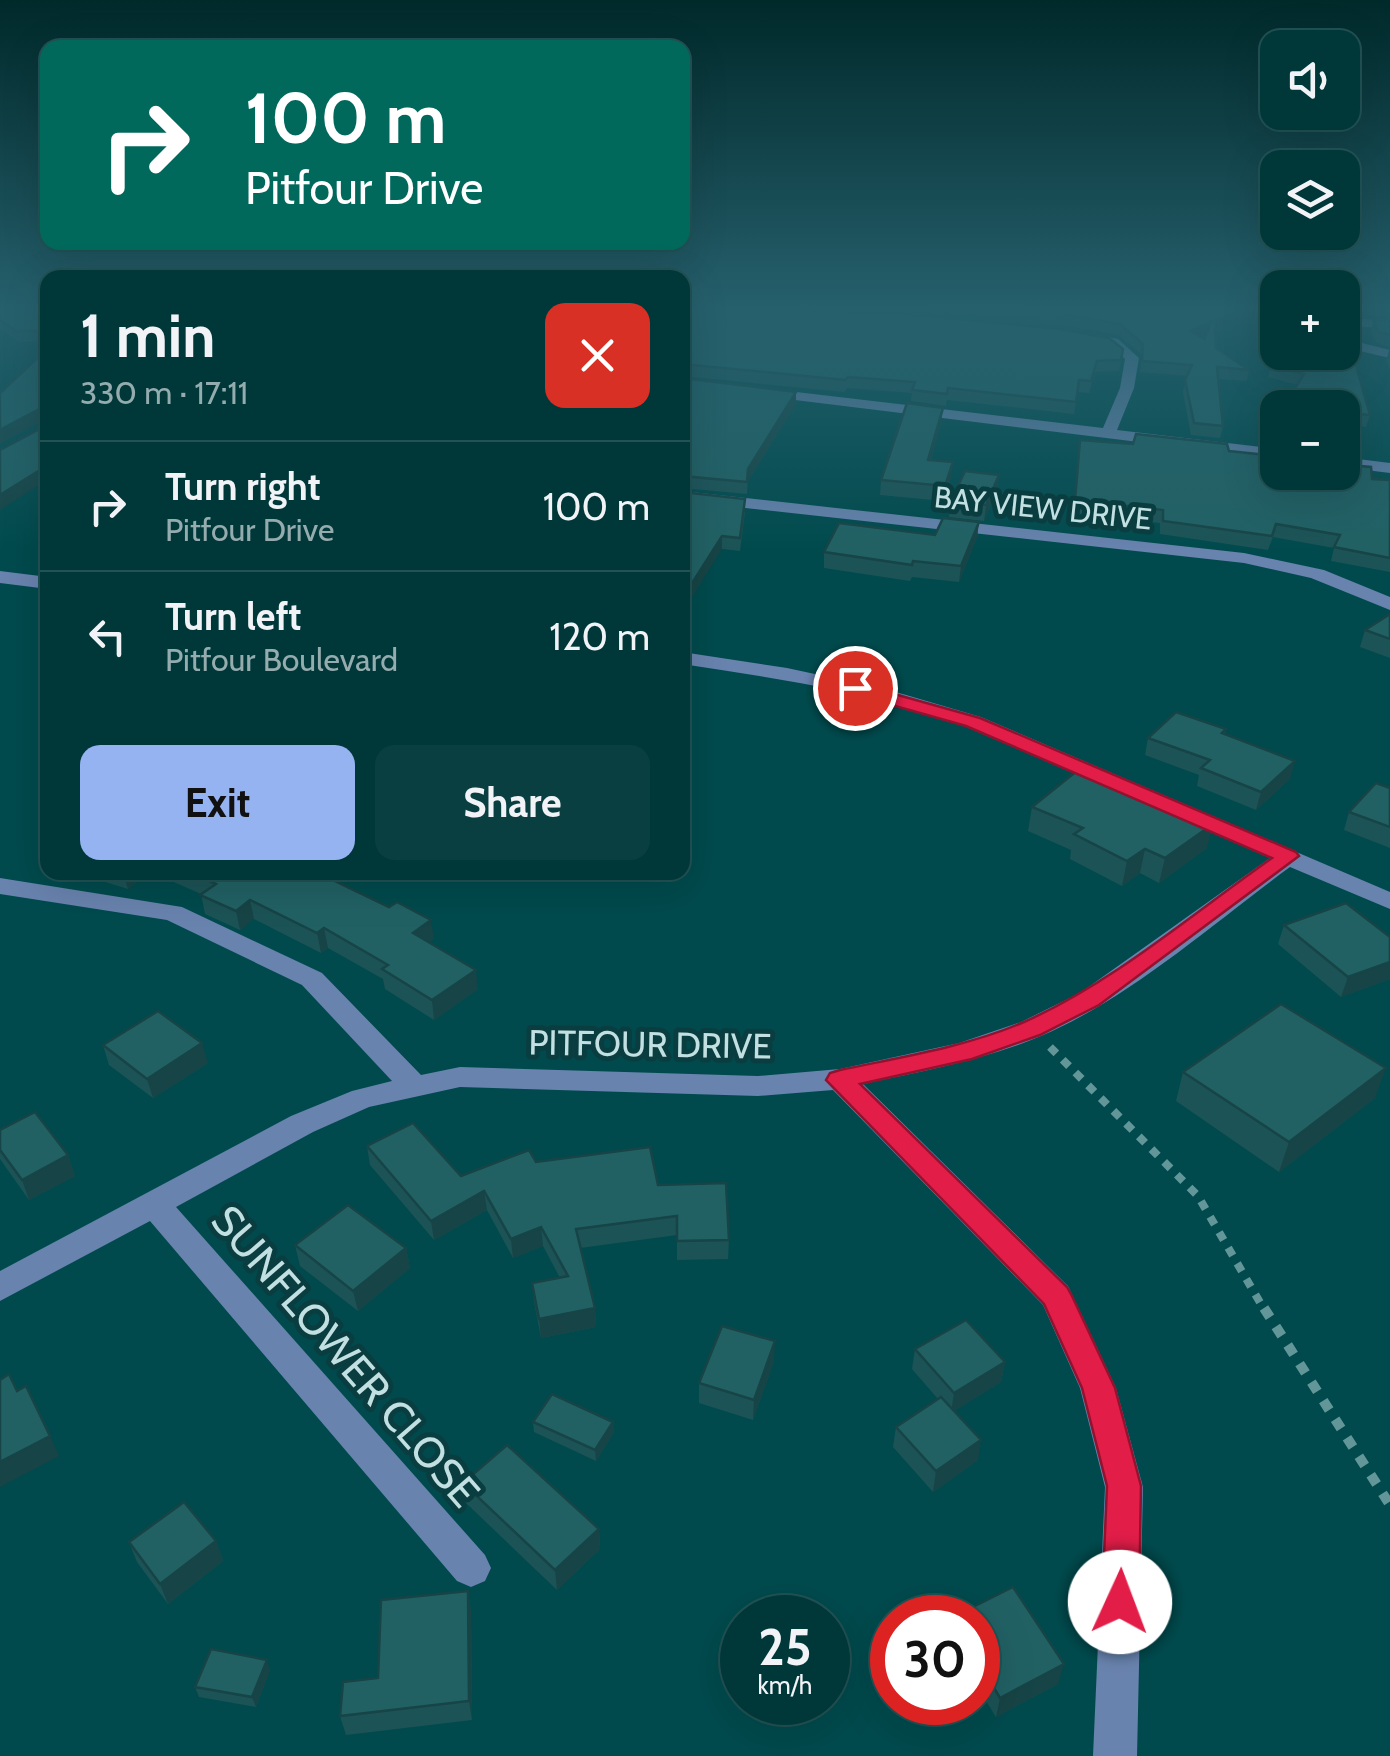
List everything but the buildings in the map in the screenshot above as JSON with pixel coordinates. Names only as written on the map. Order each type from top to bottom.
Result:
[{"type":"street","points":[[1108,434],[1127,388]]},
{"type":"street","points":[[740,389],[1260,452]]},
{"type":"street","points":[[1360,462],[1389,463]]},
{"type":"street","name":"BAY VIEW DRIVE","points":[[690,497],[1244,558],[1317,574],[1390,604]]},
{"type":"street","points":[[0,577],[40,582]]},
{"type":"street","points":[[690,659],[889,696],[973,722],[1390,900]]},
{"type":"street","name":"PITFOUR DRIVE","points":[[0,1287],[302,1124],[362,1098],[413,1085],[460,1077],[758,1086],[840,1080],[963,1052],[1031,1029],[1090,999],[1288,856]]},
{"type":"street","points":[[0,886],[173,913],[312,979],[413,1085]]},
{"type":"street","points":[[840,1080],[1056,1296],[1098,1388],[1124,1486],[1115,1756]]},
{"type":"street","name":"SUNFLOWER CLOSE","points":[[153,1202],[471,1568]]},
{"type":"path","points":[[1031,1029],[1198,1196],[1293,1358],[1390,1505]]},
{"type":"route","points":[[855,688],[973,722],[1288,856],[1090,999],[1031,1029],[963,1052],[840,1080],[1056,1296],[1098,1388],[1124,1486],[1120,1602]]}]
